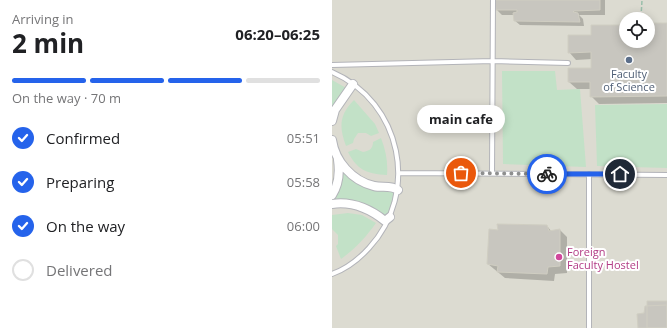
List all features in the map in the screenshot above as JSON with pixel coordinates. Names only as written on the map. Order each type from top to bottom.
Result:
[{"type":"street","points":[[332,121],[337,107],[353,84]]},
{"type":"street","points":[[332,144],[340,170],[339,181],[332,196]]},
{"type":"street","points":[[338,160],[350,173],[364,182],[381,187],[393,187],[398,190]]},
{"type":"street","points":[[332,204],[344,203],[365,208],[385,221],[390,217]]},
{"type":"lane","points":[[492,173],[493,0]]},
{"type":"lane","points":[[332,65],[493,61],[568,63]]},
{"type":"lane","points":[[332,72],[353,84],[369,98],[382,115],[392,134],[397,154],[399,173],[398,190],[390,217],[377,239],[360,258],[338,272],[332,274]]},
{"type":"lane","points":[[399,173],[667,174]]},
{"type":"lane","points":[[589,174],[589,328]]},
{"type":"path","points":[[641,12],[642,0]]},
{"type":"shaded area","points":[[332,0],[667,0],[667,328],[332,328]]},
{"type":"green space","points":[[502,71],[555,71],[557,90],[580,89],[586,167],[503,164]]},
{"type":"green space","points":[[332,80],[348,89],[332,114]]},
{"type":"green space","points":[[354,100],[375,124],[379,133],[371,136],[366,133],[358,133],[353,143],[346,146],[342,133],[343,116]]},
{"type":"green space","points":[[667,104],[667,168],[597,166],[595,105]]},
{"type":"green space","points":[[381,138],[386,156],[387,175],[374,174],[363,170],[355,163],[348,152],[356,149],[363,152],[368,151],[372,148],[373,142]]},
{"type":"green space","points":[[342,167],[346,172],[394,189],[392,202],[386,220],[384,218],[332,202]]},
{"type":"green space","points":[[348,213],[362,215],[376,223],[360,242],[341,259],[336,246],[338,244],[338,235],[332,229],[332,215]]},
{"type":"building","points":[[495,0],[600,0],[600,10],[574,11],[573,12],[578,13],[580,22],[514,21],[513,13],[517,12],[517,10],[496,10]]},
{"type":"building","name":"Faculty of Science","points":[[655,23],[667,23],[667,96],[590,97],[590,82],[568,82],[568,68],[591,68],[591,52],[568,53],[568,35],[591,35],[591,25],[619,25],[619,48],[655,48]]},
{"type":"building","points":[[497,224],[547,225],[549,231],[560,229],[560,266],[548,267],[547,274],[497,272],[498,266],[487,264],[489,229],[498,230]]},
{"type":"building","points":[[647,301],[667,301],[667,328],[647,328]]},
{"type":"building","points":[[667,305],[667,328],[638,328],[637,314],[644,313],[645,306]]},
{"type":"way so far","points":[[461,173],[547,174]]},
{"type":"place","name":"Faculty of Science","points":[[629,60]]},
{"type":"place","name":"main cafe","points":[[461,173]]},
{"type":"place","name":"Foreign Faculty Hostel","points":[[559,257]]},
{"type":"route","points":[[547,174],[620,174]]}]
